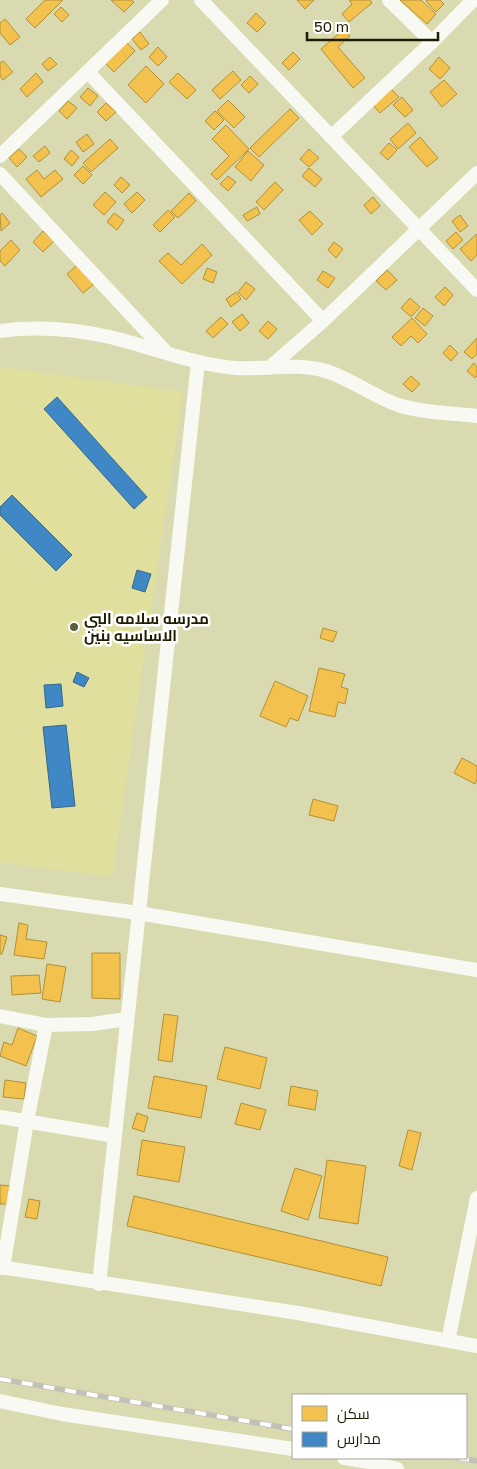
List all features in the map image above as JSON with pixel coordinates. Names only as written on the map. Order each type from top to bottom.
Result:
[{"type":"street","points":[[0,156],[162,0]]},
{"type":"street","points":[[201,0],[477,290]]},
{"type":"street","points":[[389,0],[432,42]]},
{"type":"street","points":[[331,138],[432,42],[473,0]]},
{"type":"street","points":[[88,72],[323,321]]},
{"type":"street","points":[[269,368],[323,321],[477,173]]},
{"type":"street","points":[[0,174],[168,354]]},
{"type":"street","points":[[0,331],[59,329],[109,337],[198,362],[235,368],[296,367],[324,371],[349,380],[372,394],[398,405],[422,411],[477,416]]},
{"type":"street","points":[[99,1284],[198,362]]},
{"type":"street","points":[[0,894],[138,913],[477,970]]},
{"type":"street","points":[[0,1016],[46,1025],[92,1024],[127,1019]]},
{"type":"street","points":[[46,1025],[1,1268],[298,1313],[477,1346]]},
{"type":"street","points":[[0,1117],[115,1136]]},
{"type":"street","points":[[448,1341],[477,1198]]},
{"type":"street","points":[[0,1401],[62,1414],[292,1449]]},
{"type":"street","points":[[350,1459],[397,1469]]},
{"type":"shaded area","name":"مدرسه سلامه البي الاساسيه بنين","points":[[0,367],[183,392],[112,877],[0,862]]},
{"type":"building: سكن","points":[[45,0],[63,0],[35,28],[26,19]]},
{"type":"building: سكن","points":[[111,0],[131,0],[134,2],[124,12]]},
{"type":"building: سكن","points":[[297,0],[314,0],[305,9]]},
{"type":"building: سكن","points":[[349,0],[370,0],[372,3],[349,22],[342,14],[352,4]]},
{"type":"building: سكن","points":[[400,0],[421,0],[436,14],[427,24]]},
{"type":"building: سكن","points":[[427,0],[440,0],[444,4],[436,12]]},
{"type":"building: سكن","points":[[61,7],[69,15],[62,22],[54,14]]},
{"type":"building: سكن","points":[[256,13],[266,23],[257,32],[247,23]]},
{"type":"building: سكن","points":[[5,19],[20,37],[10,45],[0,33],[0,23]]},
{"type":"building: سكن","points":[[344,29],[350,36],[338,47],[365,78],[353,88],[321,49]]},
{"type":"building: سكن","points":[[140,32],[149,44],[141,50],[132,39]]},
{"type":"building: سكن","points":[[126,42],[135,51],[114,72],[105,63]]},
{"type":"building: سكن","points":[[158,47],[167,57],[158,66],[149,57]]},
{"type":"building: سكن","points":[[293,52],[300,59],[289,70],[282,63]]},
{"type":"building: سكن","points":[[50,57],[57,64],[48,71],[42,64]]},
{"type":"building: سكن","points":[[439,57],[450,68],[440,79],[429,69]]},
{"type":"building: سكن","points":[[3,61],[13,72],[3,80],[0,76],[0,63]]},
{"type":"building: سكن","points":[[146,66],[164,84],[146,103],[128,85]]},
{"type":"building: سكن","points":[[233,71],[241,80],[220,99],[212,90]]},
{"type":"building: سكن","points":[[36,73],[43,82],[27,97],[20,89]]},
{"type":"building: سكن","points":[[178,73],[196,90],[187,99],[169,82]]},
{"type":"building: سكن","points":[[250,76],[258,84],[249,93],[241,85]]},
{"type":"building: سكن","points":[[444,80],[457,94],[442,107],[430,92]]},
{"type":"building: سكن","points":[[88,88],[98,96],[90,106],[80,97]]},
{"type":"building: سكن","points":[[390,88],[399,97],[380,113],[372,104]]},
{"type":"building: سكن","points":[[402,97],[413,110],[405,117],[393,105]]},
{"type":"building: سكن","points":[[228,100],[245,117],[234,128],[217,111]]},
{"type":"building: سكن","points":[[68,101],[77,108],[67,119],[59,111]]},
{"type":"building: سكن","points":[[106,103],[116,112],[106,121],[97,112]]},
{"type":"building: سكن","points":[[290,109],[299,118],[259,157],[250,148]]},
{"type":"building: سكن","points":[[215,111],[224,120],[214,130],[205,121]]},
{"type":"building: سكن","points":[[408,123],[416,133],[398,149],[390,139]]},
{"type":"building: سكن","points":[[226,125],[249,149],[217,180],[211,174],[229,156],[212,139]]},
{"type":"building: سكن","points":[[87,134],[94,144],[83,152],[76,142]]},
{"type":"building: سكن","points":[[420,137],[438,158],[427,167],[409,147]]},
{"type":"building: سكن","points":[[110,139],[118,148],[91,172],[83,163]]},
{"type":"building: سكن","points":[[389,143],[397,150],[388,160],[380,153]]},
{"type":"building: سكن","points":[[45,146],[50,153],[39,162],[33,156]]},
{"type":"building: سكن","points":[[19,149],[27,157],[17,167],[9,158]]},
{"type":"building: سكن","points":[[309,149],[319,158],[309,167],[300,159]]},
{"type":"building: سكن","points":[[71,150],[79,157],[72,166],[64,159]]},
{"type":"building: سكن","points":[[248,151],[264,165],[251,181],[235,167]]},
{"type":"building: سكن","points":[[83,166],[92,175],[83,184],[74,175]]},
{"type":"building: سكن","points":[[309,168],[322,179],[315,187],[302,176]]},
{"type":"building: سكن","points":[[37,170],[44,179],[55,170],[63,179],[41,197],[26,179]]},
{"type":"building: سكن","points":[[228,176],[236,182],[228,191],[220,184]]},
{"type":"building: سكن","points":[[121,177],[130,185],[122,193],[114,185]]},
{"type":"building: سكن","points":[[275,182],[283,190],[264,210],[256,202]]},
{"type":"building: سكن","points":[[105,192],[116,202],[104,215],[93,205]]},
{"type":"building: سكن","points":[[137,192],[145,200],[132,213],[124,204]]},
{"type":"building: سكن","points":[[189,193],[196,201],[178,218],[171,211]]},
{"type":"building: سكن","points":[[373,197],[380,206],[371,214],[364,205]]},
{"type":"building: سكن","points":[[257,207],[260,214],[247,221],[243,215]]},
{"type":"building: سكن","points":[[168,210],[175,217],[160,232],[153,225]]},
{"type":"building: سكن","points":[[310,211],[323,224],[312,235],[299,220]]},
{"type":"building: سكن","points":[[2,213],[10,223],[1,231],[0,215]]},
{"type":"building: سكن","points":[[114,213],[124,220],[117,230],[107,222]]},
{"type":"building: سكن","points":[[460,215],[468,226],[460,232],[452,221]]},
{"type":"building: سكن","points":[[43,231],[54,241],[43,252],[33,242]]},
{"type":"building: سكن","points":[[456,232],[463,240],[453,249],[446,241]]},
{"type":"building: سكن","points":[[477,234],[477,255],[471,261],[460,249]]},
{"type":"building: سكن","points":[[11,240],[20,250],[5,266],[0,261],[0,251]]},
{"type":"building: سكن","points":[[334,242],[343,249],[336,258],[328,250]]},
{"type":"building: سكن","points":[[202,244],[212,255],[182,284],[159,261],[168,253],[181,265]]},
{"type":"building: سكن","points":[[77,265],[94,284],[83,293],[67,274]]},
{"type":"building: سكن","points":[[207,268],[217,272],[213,283],[203,279]]},
{"type":"building: سكن","points":[[387,270],[397,280],[386,290],[376,281]]},
{"type":"building: سكن","points":[[323,271],[335,278],[328,288],[317,280]]},
{"type":"building: سكن","points":[[246,282],[255,289],[246,300],[238,292]]},
{"type":"building: سكن","points":[[445,287],[453,295],[444,306],[435,297]]},
{"type":"building: سكن","points":[[236,292],[241,299],[231,307],[226,299]]},
{"type":"building: سكن","points":[[410,298],[420,307],[411,317],[401,308]]},
{"type":"building: سكن","points":[[423,308],[433,316],[425,326],[415,318]]},
{"type":"building: سكن","points":[[242,314],[249,323],[240,331],[232,322]]},
{"type":"building: سكن","points":[[221,317],[228,324],[213,338],[206,331]]},
{"type":"building: سكن","points":[[412,318],[427,334],[418,343],[411,336],[401,346],[392,337]]},
{"type":"building: سكن","points":[[268,321],[277,329],[268,339],[259,331]]},
{"type":"building: سكن","points":[[477,338],[477,354],[472,359],[464,352]]},
{"type":"building: سكن","points":[[450,345],[458,353],[451,361],[443,353]]},
{"type":"building: سكن","points":[[474,363],[477,367],[477,376],[475,378],[467,371]]},
{"type":"building: سكن","points":[[411,376],[420,384],[412,392],[403,384]]},
{"type":"building: سكن","points":[[323,628],[337,632],[333,642],[320,638]]},
{"type":"building: سكن","points":[[319,668],[345,674],[341,687],[348,689],[345,704],[338,702],[335,717],[309,711]]},
{"type":"building: سكن","points":[[275,681],[308,696],[298,721],[290,718],[286,727],[260,716]]},
{"type":"building: سكن","points":[[462,758],[477,766],[475,784],[454,773]]},
{"type":"building: سكن","points":[[313,799],[338,806],[334,821],[309,815]]},
{"type":"building: سكن","points":[[19,923],[28,925],[26,939],[47,942],[44,959],[14,955]]},
{"type":"building: سكن","points":[[0,935],[7,937],[2,954],[0,954]]},
{"type":"building: سكن","points":[[92,953],[120,953],[120,999],[92,998]]},
{"type":"building: سكن","points":[[47,964],[66,967],[60,1002],[42,999]]},
{"type":"building: سكن","points":[[39,975],[41,993],[12,995],[11,976]]},
{"type":"building: سكن","points":[[164,1014],[178,1016],[172,1062],[158,1060]]},
{"type":"building: سكن","points":[[18,1028],[37,1036],[26,1066],[0,1056],[4,1042],[12,1045]]},
{"type":"building: سكن","points":[[225,1047],[267,1058],[260,1089],[217,1079]]},
{"type":"building: سكن","points":[[154,1076],[207,1086],[201,1118],[148,1108]]},
{"type":"building: سكن","points":[[5,1080],[26,1083],[24,1099],[3,1097]]},
{"type":"building: سكن","points":[[291,1086],[318,1091],[315,1110],[288,1105]]},
{"type":"building: سكن","points":[[241,1103],[266,1110],[260,1130],[235,1124]]},
{"type":"building: سكن","points":[[137,1113],[148,1117],[144,1132],[132,1128]]},
{"type":"building: سكن","points":[[408,1130],[421,1133],[412,1170],[399,1166]]},
{"type":"building: سكن","points":[[142,1140],[185,1147],[179,1182],[137,1175]]},
{"type":"building: سكن","points":[[327,1160],[366,1166],[358,1224],[319,1218]]},
{"type":"building: سكن","points":[[295,1168],[322,1176],[308,1220],[281,1211]]},
{"type":"building: سكن","points":[[0,1185],[12,1186],[11,1204],[0,1204]]},
{"type":"building: سكن","points":[[134,1196],[388,1257],[381,1286],[127,1226]]},
{"type":"building: سكن","points":[[29,1199],[40,1201],[37,1219],[25,1217]]},
{"type":"building: مدارس","points":[[57,397],[147,497],[134,509],[44,409]]},
{"type":"building: مدارس","points":[[12,495],[72,555],[56,571],[0,515],[0,507]]},
{"type":"building: مدارس","points":[[137,570],[151,574],[145,592],[132,588]]},
{"type":"building: مدارس","points":[[77,672],[89,678],[84,687],[73,682]]},
{"type":"building: مدارس","points":[[61,684],[63,706],[46,708],[44,685]]},
{"type":"building: مدارس","points":[[66,725],[75,806],[52,808],[43,727]]},
{"type":"railway","points":[[0,1379],[292,1429]]},
{"type":"railway","points":[[464,1459],[477,1461]]},
{"type":"place","name":"مدرسه سلامه البي الاساسيه بنين","points":[[74,627]]}]
